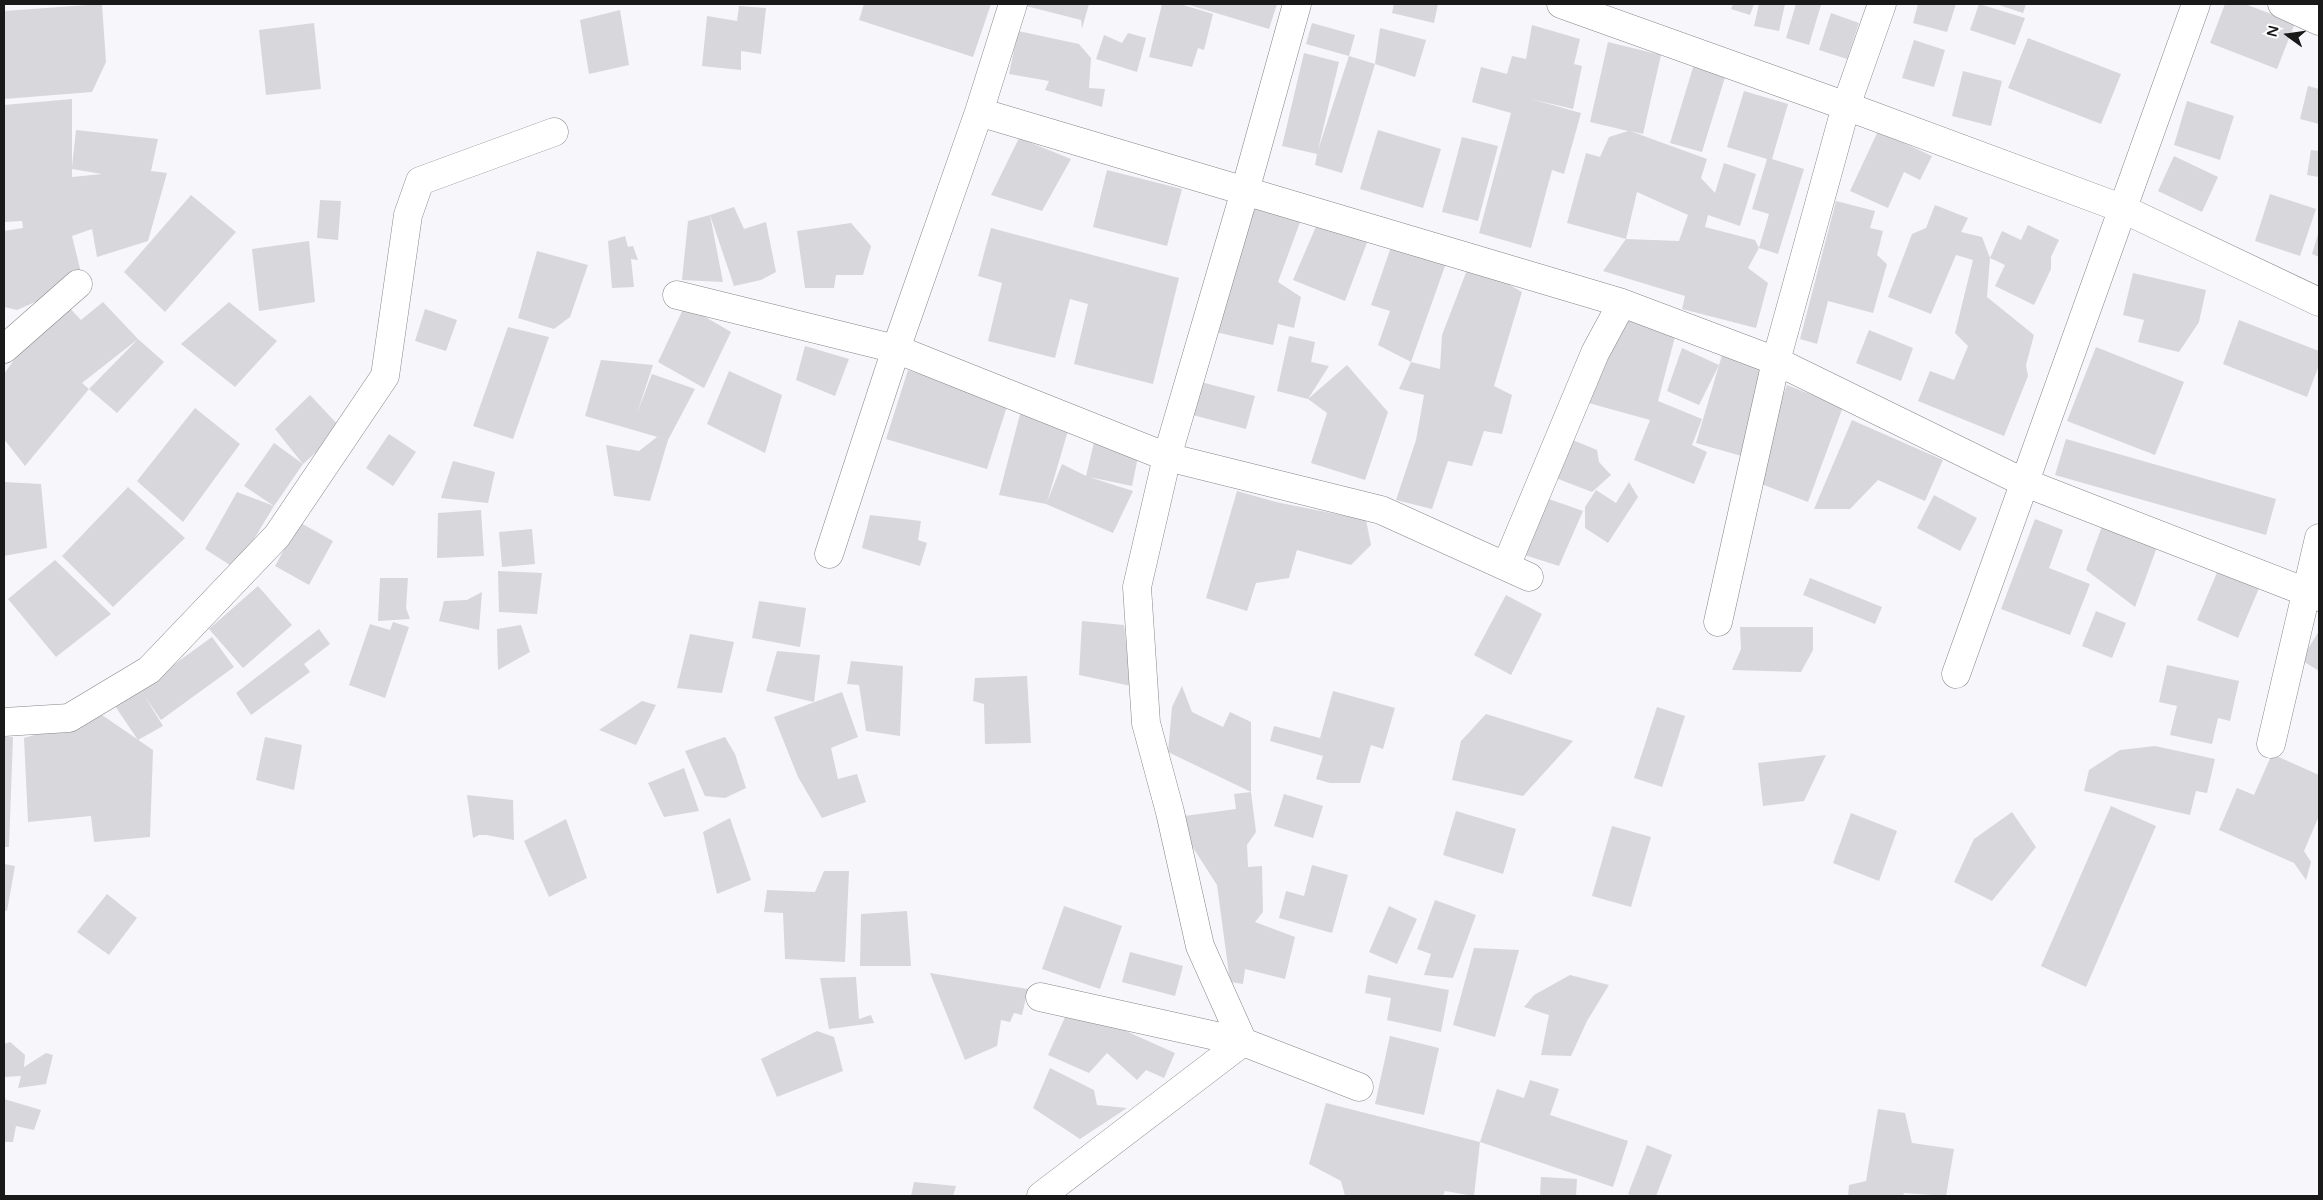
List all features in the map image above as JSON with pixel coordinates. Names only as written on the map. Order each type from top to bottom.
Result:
[{"type":"street","points":[[830,554],[896,349],[979,112],[1013,4]]},
{"type":"street","points":[[1243,1042],[1200,946],[1170,812],[1146,723],[1136,587],[1167,457],[1245,191],[1297,4]]},
{"type":"street","points":[[1561,4],[1846,106],[2121,208],[2319,302]]},
{"type":"street","points":[[1718,622],[1776,361],[1846,106],[1882,4]]},
{"type":"street","points":[[1956,674],[2121,208],[2196,4]]},
{"type":"street","points":[[2282,4],[2319,20]]},
{"type":"street","points":[[979,112],[1622,303],[1776,361],[2023,482],[2312,595]]},
{"type":"street","points":[[4,722],[69,718],[149,670],[277,536],[385,376],[408,215],[420,181],[554,132]]},
{"type":"street","points":[[4,349],[78,284]]},
{"type":"street","points":[[678,295],[896,349],[1167,457],[1381,510],[1517,572],[1595,353],[1622,303]]},
{"type":"street","points":[[2271,744],[2312,595],[2319,538]]},
{"type":"street","points":[[1040,997],[1243,1042],[1359,1087]]},
{"type":"street","points":[[1040,1196],[1243,1042]]},
{"type":"building","points":[[102,4],[106,62],[92,92],[4,99],[4,11]]},
{"type":"building","points":[[864,4],[991,4],[973,57],[859,20]]},
{"type":"building","points":[[1027,4],[1089,4],[1082,29],[1081,20],[1026,6]]},
{"type":"building","points":[[1162,4],[1180,4],[1213,14],[1204,50],[1198,48],[1192,67],[1149,57]]},
{"type":"building","points":[[1186,4],[1277,4],[1269,29]]},
{"type":"building","points":[[1394,4],[1438,4],[1434,23],[1392,13]]},
{"type":"building","points":[[1733,4],[1754,4],[1750,15],[1731,9]]},
{"type":"building","points":[[1759,4],[1785,4],[1779,31],[1754,26]]},
{"type":"building","points":[[1796,4],[1821,5],[1809,45],[1786,38]]},
{"type":"building","points":[[1918,4],[1956,4],[1947,32],[1913,23]]},
{"type":"building","points":[[1979,4],[2025,18],[2015,45],[1970,30]]},
{"type":"building","points":[[1996,4],[2026,4],[2023,13]]},
{"type":"building","points":[[2225,4],[2245,4],[2295,23],[2277,69],[2210,43]]},
{"type":"building","points":[[739,6],[766,8],[761,54],[741,51],[741,70],[702,66],[707,16],[737,21]]},
{"type":"building","points":[[620,10],[629,65],[589,74],[580,20]]},
{"type":"building","points":[[1831,13],[1859,23],[1847,59],[1819,50]]},
{"type":"building","points":[[314,23],[321,89],[266,95],[259,30]]},
{"type":"building","points":[[1312,23],[1355,35],[1349,56],[1306,44]]},
{"type":"building","points":[[1532,25],[1580,39],[1574,64],[1582,66],[1573,109],[1531,99],[1581,113],[1564,174],[1552,170],[1531,248],[1479,233],[1511,113],[1472,102],[1481,67],[1507,74],[1512,56],[1526,59]]},
{"type":"building","points":[[1380,28],[1426,40],[1415,77],[1375,64]]},
{"type":"building","points":[[1018,31],[1079,44],[1091,58],[1089,88],[1105,89],[1102,107],[1045,90],[1049,81],[1009,74]]},
{"type":"building","points":[[1128,33],[1146,38],[1137,72],[1096,59],[1104,35],[1122,43]]},
{"type":"building","points":[[2028,38],[2121,74],[2101,124],[2008,88]]},
{"type":"building","points":[[1914,40],[1945,50],[1934,87],[1902,78]]},
{"type":"building","points":[[1608,42],[1661,55],[1643,134],[1630,131],[1707,159],[1701,178],[1715,193],[1724,163],[1756,174],[1740,226],[1708,215],[1705,227],[1755,240],[1759,248],[1748,268],[1768,283],[1756,328],[1682,309],[1685,296],[1603,271],[1626,239],[1567,223],[1586,153],[1600,157],[1609,137],[1628,131],[1590,122]],"holes":[[[1637,192],[1688,215],[1679,241],[1626,239]]]},
{"type":"building","points":[[1304,53],[1339,62],[1318,150],[1349,56],[1375,64],[1342,173],[1315,165],[1317,154],[1282,146]]},
{"type":"building","points":[[1694,64],[1726,74],[1702,152],[1670,143]]},
{"type":"building","points":[[1963,71],[2002,81],[1991,126],[1952,116]]},
{"type":"building","points":[[2308,86],[2319,89],[2319,124],[2300,119]]},
{"type":"building","points":[[1744,91],[1788,104],[1772,159],[1804,169],[1778,254],[1759,248],[1769,214],[1752,209],[1767,159],[1727,147]]},
{"type":"building","points":[[72,99],[72,167],[76,130],[158,139],[151,171],[167,173],[148,241],[97,257],[92,229],[72,236],[83,281],[17,310],[4,307],[4,231],[23,228],[22,221],[4,222],[4,105]],"holes":[[[72,169],[102,174],[72,177]]]},
{"type":"building","points":[[2187,101],[2234,116],[2220,160],[2174,145]]},
{"type":"building","points":[[1378,130],[1441,149],[1423,208],[1360,189]]},
{"type":"building","points":[[1878,131],[1932,156],[1920,180],[1904,172],[1888,208],[1850,191]]},
{"type":"building","points":[[1462,137],[1498,146],[1478,221],[1442,212]]},
{"type":"building","points":[[1019,138],[1071,159],[1042,211],[991,195]]},
{"type":"building","points":[[2311,150],[2319,151],[2319,177],[2307,175]]},
{"type":"building","points":[[2174,156],[2218,177],[2202,212],[2158,191]]},
{"type":"building","points":[[1107,170],[1182,189],[1167,246],[1093,227]]},
{"type":"building","points":[[2270,194],[2316,209],[2300,256],[2255,241]]},
{"type":"building","points":[[191,195],[236,232],[165,312],[124,272]]},
{"type":"building","points":[[320,200],[341,201],[338,240],[317,238]]},
{"type":"building","points":[[1256,200],[1302,217],[1278,282],[1301,297],[1294,328],[1278,324],[1273,345],[1215,332]]},
{"type":"building","points":[[1836,201],[1875,211],[1870,228],[1883,231],[1877,255],[1887,264],[1873,313],[1828,301],[1817,344],[1800,339]]},
{"type":"building","points":[[1935,205],[1968,218],[1961,232],[1982,237],[1990,258],[1987,297],[2034,335],[2026,365],[2028,376],[2004,436],[1918,401],[1930,371],[1954,380],[1968,346],[1955,333],[1973,260],[1956,255],[1931,314],[1888,297],[1912,234],[1926,228]]},
{"type":"building","points":[[734,207],[744,229],[766,222],[776,272],[761,280],[734,286],[710,215]]},
{"type":"building","points":[[710,215],[723,282],[682,280],[688,221]]},
{"type":"building","points":[[851,223],[871,246],[863,275],[836,275],[834,288],[805,288],[797,231]]},
{"type":"building","points":[[1317,224],[1368,240],[1345,301],[1293,280]]},
{"type":"building","points":[[2028,225],[2059,240],[2051,257],[2051,269],[2034,305],[1995,286],[2005,265],[1990,258],[2002,231],[2021,240]]},
{"type":"building","points":[[991,228],[1179,278],[1153,384],[1074,364],[1088,304],[1070,299],[1055,358],[988,341],[1002,283],[978,276]]},
{"type":"building","points":[[2319,231],[2319,257],[2312,254]]},
{"type":"building","points":[[625,236],[628,247],[633,246],[638,260],[631,259],[634,287],[612,288],[608,241]]},
{"type":"building","points":[[309,241],[315,302],[259,311],[252,249]]},
{"type":"building","points":[[1392,244],[1446,263],[1411,362],[1378,345],[1390,311],[1371,305]]},
{"type":"building","points":[[537,251],[588,265],[570,317],[554,329],[518,318]]},
{"type":"building","points":[[1470,262],[1522,292],[1494,386],[1512,395],[1502,434],[1484,431],[1472,466],[1448,461],[1432,509],[1396,500],[1416,440],[1424,395],[1399,389],[1411,362],[1440,369],[1442,335]]},
{"type":"building","points":[[2133,273],[2206,290],[2199,322],[2179,352],[2138,342],[2144,320],[2123,315]]},
{"type":"building","points":[[103,302],[138,339],[82,383],[89,389],[25,466],[4,439],[4,374],[31,336],[65,303],[81,320]]},
{"type":"building","points":[[229,302],[277,341],[235,387],[181,344]]},
{"type":"building","points":[[685,305],[731,332],[704,388],[658,362]]},
{"type":"building","points":[[425,309],[457,320],[446,351],[415,341]]},
{"type":"building","points":[[1625,318],[1676,333],[1658,401],[1702,419],[1692,445],[1707,452],[1694,484],[1634,460],[1650,420],[1585,402]]},
{"type":"building","points":[[2239,320],[2319,351],[2319,365],[2307,397],[2223,364]]},
{"type":"building","points":[[508,327],[549,337],[513,439],[473,426]]},
{"type":"building","points":[[1869,330],[1913,348],[1901,381],[1856,363]]},
{"type":"building","points":[[1289,336],[1315,342],[1311,362],[1329,366],[1308,399],[1277,391]]},
{"type":"building","points":[[138,339],[164,362],[117,413],[89,389]]},
{"type":"building","points":[[805,346],[849,359],[835,396],[796,380]]},
{"type":"building","points":[[2096,347],[2184,382],[2155,455],[2067,421]]},
{"type":"building","points":[[1682,348],[1719,365],[1699,405],[1667,391]]},
{"type":"building","points":[[1722,355],[1771,369],[1745,457],[1696,443]]},
{"type":"building","points":[[601,360],[653,365],[637,413],[652,374],[695,389],[668,440],[585,416]]},
{"type":"building","points":[[1347,365],[1388,412],[1365,480],[1311,463],[1327,413],[1308,399]]},
{"type":"building","points":[[908,370],[1008,403],[987,469],[886,439]]},
{"type":"building","points":[[729,371],[782,395],[765,453],[707,424]]},
{"type":"building","points":[[1193,380],[1255,396],[1246,429],[1185,413]]},
{"type":"building","points":[[1787,385],[1843,407],[1808,502],[1751,480]]},
{"type":"building","points":[[310,395],[342,429],[303,464],[275,429]]},
{"type":"building","points":[[195,408],[240,444],[183,522],[137,481]]},
{"type":"building","points":[[1020,414],[1070,424],[1047,502],[1062,464],[1086,476],[1095,438],[1140,447],[1132,486],[1089,477],[1133,491],[1113,533],[1046,504],[999,495]]},
{"type":"building","points":[[1852,420],[1943,460],[1925,501],[1878,480],[1850,509],[1814,509]]},
{"type":"building","points":[[389,434],[416,452],[393,486],[366,468]]},
{"type":"building","points":[[657,437],[668,440],[650,501],[614,496],[606,445],[639,451]]},
{"type":"building","points":[[1568,438],[1597,450],[1599,462],[1611,475],[1592,492],[1553,477]]},
{"type":"building","points":[[2066,439],[2276,499],[2266,535],[2055,475]]},
{"type":"building","points":[[274,443],[303,464],[274,506],[244,486]]},
{"type":"building","points":[[453,461],[495,472],[488,503],[441,498]]},
{"type":"building","points":[[4,482],[41,484],[47,548],[4,556]]},
{"type":"building","points":[[1629,482],[1638,497],[1608,543],[1585,528],[1585,507],[1596,490],[1616,503]]},
{"type":"building","points":[[128,487],[185,538],[113,607],[62,556]]},
{"type":"building","points":[[1237,491],[1276,502],[1366,520],[1371,545],[1351,565],[1297,550],[1289,578],[1256,583],[1247,611],[1206,598]]},
{"type":"building","points":[[237,492],[274,506],[236,569],[205,549]]},
{"type":"building","points":[[1934,495],[1977,518],[1960,551],[1917,528]]},
{"type":"building","points":[[1546,498],[1583,511],[1559,566],[1515,552]]},
{"type":"building","points":[[481,510],[484,556],[437,558],[438,513]]},
{"type":"building","points":[[870,515],[921,521],[918,540],[927,543],[920,566],[862,548]]},
{"type":"building","points":[[2035,519],[2063,530],[2049,568],[2090,584],[2070,635],[2001,609]]},
{"type":"building","points":[[299,522],[333,541],[309,585],[275,566]]},
{"type":"building","points":[[2102,526],[2157,547],[2135,607],[2086,570]]},
{"type":"building","points":[[532,529],[535,564],[502,567],[499,532]]},
{"type":"building","points":[[55,560],[111,614],[56,657],[8,599]]},
{"type":"building","points":[[2221,563],[2262,581],[2238,638],[2197,620]]},
{"type":"building","points":[[498,571],[542,573],[537,614],[499,612]]},
{"type":"building","points":[[380,578],[408,578],[406,608],[410,619],[378,621]]},
{"type":"building","points":[[1810,578],[1882,607],[1875,624],[1803,595]]},
{"type":"building","points":[[258,586],[292,625],[243,668],[209,629]]},
{"type":"building","points":[[482,592],[479,630],[439,621],[444,601],[467,600]]},
{"type":"building","points":[[1506,595],[1542,614],[1511,675],[1474,655]]},
{"type":"building","points":[[759,601],[806,608],[800,647],[752,638]]},
{"type":"building","points":[[2096,611],[2126,623],[2112,658],[2082,646]]},
{"type":"building","points":[[1082,621],[1124,625],[1131,686],[1079,675]]},
{"type":"building","points":[[393,622],[409,627],[385,698],[349,685],[370,624],[390,630]]},
{"type":"building","points":[[521,625],[530,652],[498,670],[497,629]]},
{"type":"building","points":[[1740,627],[1813,627],[1813,650],[1801,672],[1732,670],[1741,649]]},
{"type":"building","points":[[319,629],[330,644],[304,664],[310,672],[251,715],[236,693]]},
{"type":"building","points":[[2319,631],[2319,671],[2301,660]]},
{"type":"building","points":[[690,634],[734,642],[722,693],[677,688]]},
{"type":"building","points":[[212,637],[234,667],[161,720],[140,689]]},
{"type":"building","points":[[777,651],[820,655],[814,702],[766,691]]},
{"type":"building","points":[[851,661],[903,666],[900,736],[866,731],[859,685],[847,684]]},
{"type":"building","points":[[2167,665],[2239,681],[2230,721],[2218,718],[2212,744],[2170,735],[2177,706],[2159,702]]},
{"type":"building","points":[[1027,676],[1031,743],[985,744],[984,704],[973,701],[975,678]]},
{"type":"building","points":[[1182,686],[1192,712],[1223,727],[1230,712],[1251,722],[1251,792],[1168,752],[1172,707]]},
{"type":"building","points":[[141,690],[163,726],[138,740],[115,706]]},
{"type":"building","points":[[1333,691],[1395,708],[1383,749],[1371,745],[1360,783],[1330,783],[1316,779],[1323,756],[1270,741],[1274,726],[1320,738]]},
{"type":"building","points":[[842,692],[858,737],[831,748],[838,779],[857,774],[866,802],[822,818],[798,777],[774,717]]},
{"type":"building","points":[[642,701],[656,705],[636,745],[599,730]]},
{"type":"building","points":[[1657,707],[1685,716],[1662,787],[1634,778]]},
{"type":"building","points":[[1486,714],[1573,741],[1523,796],[1452,780],[1461,741]]},
{"type":"building","points":[[102,715],[153,750],[150,837],[94,842],[91,816],[28,822],[24,738]]},
{"type":"building","points":[[4,737],[13,737],[9,847],[4,847]]},
{"type":"building","points":[[265,737],[302,745],[294,790],[256,780]]},
{"type":"building","points":[[725,737],[735,754],[746,788],[725,798],[705,796],[685,751]]},
{"type":"building","points":[[2155,746],[2215,759],[2207,793],[2196,791],[2190,815],[2084,791],[2089,770],[2120,750]]},
{"type":"building","points":[[2272,754],[2319,775],[2319,816],[2304,851],[2311,862],[2306,880],[2294,863],[2219,830],[2237,788],[2254,795]]},
{"type":"building","points":[[1826,755],[1804,801],[1763,806],[1758,763]]},
{"type":"building","points":[[684,768],[699,811],[664,817],[648,783]]},
{"type":"building","points":[[1251,792],[1256,832],[1247,845],[1248,867],[1262,866],[1263,912],[1255,922],[1295,937],[1285,979],[1245,969],[1243,984],[1230,982],[1217,885],[1181,829],[1184,816],[1236,809],[1234,794]]},
{"type":"building","points":[[1284,794],[1323,806],[1313,838],[1274,826]]},
{"type":"building","points":[[467,795],[513,800],[514,840],[486,835],[479,835],[473,838]]},
{"type":"building","points":[[2111,806],[2156,826],[2086,987],[2041,966]]},
{"type":"building","points":[[1456,811],[1516,829],[1503,874],[1443,855]]},
{"type":"building","points":[[2012,812],[2036,847],[1992,901],[1954,882],[1974,839]]},
{"type":"building","points":[[1851,813],[1897,831],[1879,881],[1833,863]]},
{"type":"building","points":[[730,818],[751,880],[717,894],[703,832]]},
{"type":"building","points":[[566,819],[587,878],[549,897],[524,841]]},
{"type":"building","points":[[1612,826],[1651,837],[1631,907],[1592,896]]},
{"type":"building","points":[[4,864],[15,866],[7,911],[4,910]]},
{"type":"building","points":[[1312,865],[1348,875],[1332,933],[1279,918],[1286,891],[1304,896]]},
{"type":"building","points":[[824,871],[849,871],[845,962],[785,959],[783,913],[764,912],[767,890],[815,892]]},
{"type":"building","points":[[107,894],[137,918],[109,955],[77,932]]},
{"type":"building","points":[[1435,900],[1476,915],[1453,978],[1424,975],[1431,954],[1417,949]]},
{"type":"building","points":[[1064,906],[1122,926],[1100,989],[1042,969]]},
{"type":"building","points":[[1389,906],[1417,919],[1397,964],[1369,952]]},
{"type":"building","points":[[907,911],[911,966],[860,966],[861,914]]},
{"type":"building","points":[[1474,948],[1519,950],[1495,1037],[1453,1025]]},
{"type":"building","points":[[1130,952],[1183,966],[1175,996],[1122,982]]},
{"type":"building","points":[[930,973],[1028,989],[1022,1015],[1014,1013],[1010,1022],[1001,1020],[997,1046],[965,1060]]},
{"type":"building","points":[[1368,975],[1449,990],[1441,1032],[1387,1020],[1391,998],[1365,993]]},
{"type":"building","points":[[1570,975],[1609,985],[1587,1021],[1571,1056],[1541,1055],[1549,1015],[1524,1007],[1534,995]]},
{"type":"building","points":[[856,977],[859,1019],[871,1015],[874,1023],[829,1029],[820,978]]},
{"type":"building","points":[[1070,1006],[1175,1053],[1164,1078],[1146,1070],[1137,1080],[1107,1053],[1089,1073],[1048,1055]]},
{"type":"building","points":[[817,1031],[834,1037],[843,1071],[777,1097],[761,1059]]},
{"type":"building","points":[[1390,1036],[1439,1048],[1424,1115],[1375,1104]]},
{"type":"building","points":[[10,1042],[25,1055],[24,1067],[46,1053],[53,1055],[46,1084],[18,1088],[21,1076],[4,1077],[4,1044]]},
{"type":"building","points":[[1050,1068],[1094,1090],[1097,1105],[1127,1108],[1080,1139],[1033,1108]]},
{"type":"building","points":[[1530,1080],[1559,1089],[1550,1115],[1628,1141],[1613,1187],[1480,1142],[1497,1089],[1524,1098]]},
{"type":"building","points":[[4,1099],[41,1110],[34,1130],[16,1126],[13,1142],[4,1142]]},
{"type":"building","points":[[1326,1103],[1480,1142],[1474,1196],[1445,1191],[1443,1196],[1345,1196],[1341,1181],[1309,1164]]},
{"type":"building","points":[[1878,1109],[1905,1113],[1912,1143],[1954,1149],[1946,1196],[1904,1193],[1903,1196],[1848,1196],[1849,1185],[1866,1181]]},
{"type":"building","points":[[1647,1145],[1672,1155],[1656,1196],[1633,1196],[1628,1194]]},
{"type":"building","points":[[1541,1177],[1577,1179],[1576,1196],[1540,1196]]},
{"type":"building","points":[[914,1182],[956,1186],[953,1196],[911,1196]]}]
